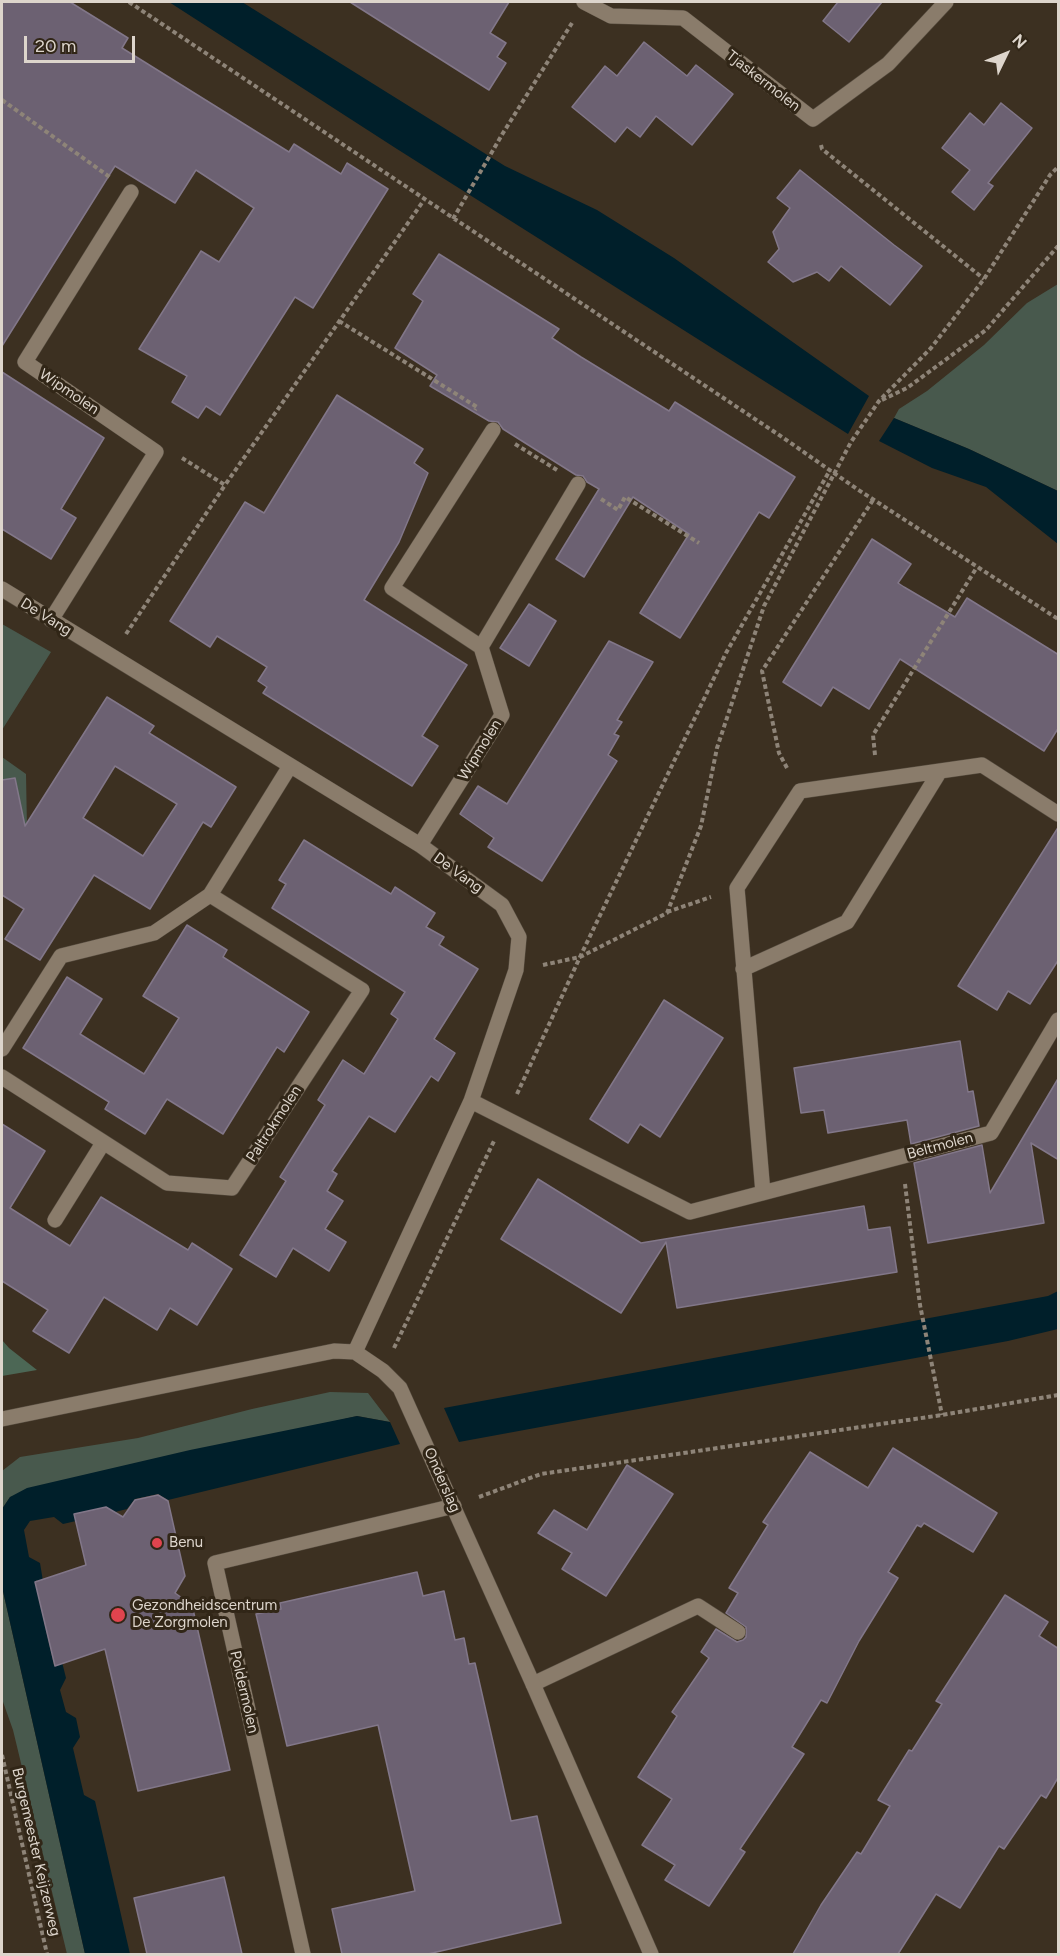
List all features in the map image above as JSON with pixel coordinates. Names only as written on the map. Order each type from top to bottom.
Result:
[{"type":"street","name":"Tjaskermolen","points":[[585,2],[611,16],[683,18],[813,119],[888,64],[946,2]]},
{"type":"street","name":"Wipmolen","points":[[131,192],[25,362],[156,452]]},
{"type":"street","points":[[493,430],[392,588],[481,646],[578,484]]},
{"type":"street","points":[[51,620],[156,452]]},
{"type":"street","name":"De Vang","points":[[2,589],[420,845],[502,905],[519,937],[516,970],[471,1101],[355,1352]]},
{"type":"street","name":"Wipmolen","points":[[420,845],[502,715],[481,646]]},
{"type":"street","points":[[763,1193],[736,888],[800,791],[982,765],[1059,814]]},
{"type":"street","points":[[2,1049],[61,956],[154,933],[210,895],[290,766]]},
{"type":"street","points":[[743,969],[847,922],[940,771]]},
{"type":"street","name":"Paltrokmolen","points":[[2,1077],[167,1183],[232,1188],[362,990],[210,895]]},
{"type":"street","name":"Beltmolen","points":[[471,1101],[690,1212],[991,1133],[1059,1020]]},
{"type":"street","points":[[55,1220],[103,1143]]},
{"type":"street","points":[[2,1419],[323,1353],[355,1352]]},
{"type":"street","name":"Onderslag","points":[[355,1352],[383,1371],[400,1388],[651,1954]]},
{"type":"street","name":"Poldermolen","points":[[303,1954],[215,1563],[454,1506]]},
{"type":"street","points":[[533,1684],[698,1606],[738,1632]]},
{"type":"path","points":[[129,2],[873,500],[1059,619]]},
{"type":"path","points":[[453,219],[502,133],[585,2]]},
{"type":"path","points":[[2,100],[131,192]]},
{"type":"path","points":[[813,119],[822,149],[984,279]]},
{"type":"path","points":[[383,1371],[726,653],[832,472],[879,401],[931,348],[984,279],[1050,175],[1059,167]]},
{"type":"path","points":[[111,657],[225,485],[424,200]]},
{"type":"path","points":[[879,401],[907,388],[986,330],[1059,246]]},
{"type":"path","points":[[156,452],[164,447],[225,485]]},
{"type":"path","points":[[667,913],[701,825],[717,748],[764,606],[832,472]]},
{"type":"path","points":[[800,791],[779,754],[762,671],[873,500]]},
{"type":"path","points":[[878,780],[873,735],[977,567]]},
{"type":"path","points":[[516,970],[580,957],[667,913],[736,888]]},
{"type":"path","points":[[901,1156],[920,1305],[942,1415]]},
{"type":"path","points":[[454,1506],[542,1474],[942,1415],[1059,1395]]},
{"type":"path","name":"Burgemeester Keijzerweg","points":[[2,1755],[47,1954]]},
{"type":"green space","points":[[1058,284],[1058,491],[969,449],[894,418],[899,409],[927,391],[984,345],[1027,303]]},
{"type":"green space","points":[[2,624],[51,652],[2,730]]},
{"type":"green space","points":[[2,757],[26,774],[27,829],[2,836]]},
{"type":"green space","points":[[2,1340],[9,1348],[37,1370],[2,1376]]},
{"type":"green space","points":[[330,1392],[368,1393],[390,1422],[357,1416],[10,1497],[2,1509],[2,1471],[20,1457],[138,1438]]},
{"type":"green space","points":[[2,1587],[85,1954],[67,1954],[13,1730],[2,1699]]},
{"type":"water","points":[[169,2],[242,2],[505,166],[597,210],[674,258],[869,396],[848,434],[397,149]]},
{"type":"water","points":[[894,418],[969,449],[1058,491],[1058,544],[986,487],[932,468],[879,441]]},
{"type":"water","points":[[1058,1291],[1058,1329],[1008,1341],[459,1442],[444,1408],[1048,1296]]},
{"type":"water","points":[[357,1416],[390,1422],[400,1444],[168,1500],[158,1494],[135,1499],[127,1509],[115,1512],[106,1507],[82,1512],[76,1521],[63,1524],[54,1517],[30,1521],[24,1530],[29,1557],[40,1563],[43,1581],[35,1582],[54,1665],[62,1662],[66,1678],[60,1690],[66,1712],[76,1718],[80,1737],[73,1748],[84,1795],[95,1801],[130,1954],[85,1954],[2,1587],[2,1509],[10,1497],[27,1488],[190,1450]]},
{"type":"building","points":[[2,2],[70,2],[128,38],[122,48],[289,152],[294,144],[341,174],[347,163],[388,189],[313,308],[295,297],[220,415],[206,406],[198,418],[172,402],[187,376],[139,349],[201,251],[219,262],[254,208],[196,170],[175,203],[115,166],[2,346]]},
{"type":"building","points":[[350,2],[509,2],[490,33],[506,43],[497,57],[506,63],[489,90]]},
{"type":"building","points":[[838,2],[882,2],[849,42],[823,21]]},
{"type":"building","points":[[644,42],[687,76],[696,65],[733,94],[692,145],[656,116],[640,137],[627,127],[615,142],[572,107],[605,66],[617,76]]},
{"type":"building","points":[[1001,103],[1032,128],[988,183],[993,186],[974,210],[952,192],[970,170],[942,148],[970,113],[984,125]]},
{"type":"building","points":[[800,170],[922,266],[890,305],[841,266],[829,281],[817,272],[793,282],[768,262],[779,249],[773,232],[790,208],[777,198]]},
{"type":"building","points":[[439,254],[559,329],[552,338],[581,357],[669,411],[675,402],[795,477],[769,518],[759,512],[680,638],[640,613],[689,534],[633,497],[584,577],[556,559],[599,489],[587,482],[583,476],[576,475],[503,429],[498,422],[489,421],[430,386],[437,375],[395,348],[423,301],[413,294]]},
{"type":"building","points":[[2,372],[104,438],[61,509],[76,518],[51,559],[2,529]]},
{"type":"building","points":[[337,395],[423,449],[414,463],[428,473],[399,542],[364,600],[467,665],[422,736],[438,746],[412,786],[263,693],[267,687],[258,681],[267,667],[217,636],[210,647],[170,621],[245,502],[264,513]]},
{"type":"building","points":[[872,539],[911,564],[898,583],[904,587],[955,617],[967,598],[1059,655],[1059,727],[1044,751],[900,659],[869,709],[833,687],[821,706],[783,682]]},
{"type":"building","points":[[529,604],[556,621],[529,666],[500,648]]},
{"type":"building","points":[[609,641],[653,662],[617,720],[622,722],[614,734],[619,736],[608,755],[617,761],[542,881],[488,847],[494,838],[460,814],[478,786],[507,804]]},
{"type":"building","points":[[107,697],[154,726],[149,733],[236,787],[211,827],[203,822],[150,909],[94,875],[40,960],[5,939],[24,909],[2,895],[2,780],[15,778],[25,826]],"holes":[[[115,766],[177,804],[143,856],[83,818]]]},
{"type":"building","points":[[1059,826],[1059,959],[1030,1004],[1008,991],[997,1010],[958,986]]},
{"type":"building","points":[[304,840],[391,894],[395,887],[435,913],[426,927],[444,937],[439,945],[478,969],[434,1039],[455,1053],[438,1081],[431,1076],[395,1132],[369,1116],[332,1171],[337,1174],[327,1191],[343,1201],[325,1229],[346,1242],[329,1271],[293,1248],[276,1277],[240,1255],[286,1181],[280,1177],[325,1105],[318,1100],[343,1060],[364,1074],[398,1019],[391,1014],[405,992],[272,908],[286,884],[279,880]]},
{"type":"building","points":[[187,925],[227,950],[223,957],[309,1012],[284,1052],[277,1047],[223,1134],[167,1099],[145,1134],[105,1109],[109,1102],[23,1048],[67,977],[102,999],[80,1034],[144,1074],[179,1018],[143,996]]},
{"type":"building","points":[[664,1000],[723,1038],[660,1137],[640,1124],[628,1143],[590,1119]]},
{"type":"building","points":[[960,1041],[968,1092],[973,1091],[979,1126],[911,1144],[907,1120],[828,1133],[824,1110],[801,1113],[794,1068]]},
{"type":"building","points":[[1059,1077],[1059,1160],[1031,1143],[1044,1223],[928,1243],[914,1163],[982,1145],[990,1193]]},
{"type":"building","points":[[2,1124],[45,1151],[10,1208],[70,1246],[101,1197],[188,1250],[192,1243],[232,1269],[197,1325],[170,1308],[157,1330],[104,1297],[69,1353],[33,1331],[48,1310],[2,1281]]},
{"type":"building","points":[[538,1179],[641,1243],[864,1206],[868,1230],[890,1227],[897,1272],[677,1308],[666,1242],[621,1313],[501,1239]]},
{"type":"building","points":[[893,1448],[997,1513],[973,1552],[924,1523],[921,1527],[917,1525],[888,1572],[898,1578],[859,1641],[827,1703],[821,1700],[792,1747],[804,1754],[740,1849],[745,1852],[709,1906],[665,1880],[675,1865],[642,1845],[672,1799],[638,1777],[677,1716],[672,1712],[709,1658],[701,1652],[716,1629],[737,1642],[746,1637],[746,1627],[726,1613],[738,1593],[729,1588],[768,1525],[763,1522],[810,1452],[868,1488]]},
{"type":"building","points":[[627,1465],[673,1494],[606,1596],[562,1569],[572,1553],[538,1533],[554,1510],[587,1530]]},
{"type":"building","name":"Gezondheidscentrum De Zorgmolen","points":[[158,1495],[168,1501],[185,1576],[175,1593],[192,1605],[230,1770],[138,1791],[105,1649],[55,1666],[35,1582],[86,1565],[74,1514],[106,1507],[123,1517],[135,1500]]},
{"type":"building","points":[[417,1572],[423,1596],[444,1591],[455,1640],[464,1638],[469,1664],[475,1663],[511,1821],[537,1816],[561,1923],[428,1954],[342,1954],[332,1909],[415,1891],[378,1725],[287,1746],[256,1614],[281,1609],[280,1603]]},
{"type":"building","points":[[1005,1595],[1048,1622],[1039,1636],[1059,1649],[1059,1776],[1046,1798],[1041,1795],[1004,1849],[999,1846],[960,1908],[936,1894],[898,1954],[793,1954],[821,1905],[857,1852],[861,1854],[890,1806],[878,1800],[909,1750],[912,1751],[942,1704],[936,1701]]},
{"type":"building","points":[[224,1877],[242,1954],[147,1954],[134,1898]]},
{"type":"place","name":"Benu","points":[[157,1543]]},
{"type":"place","name":"Gezondheidscentrum De Zorgmolen","points":[[118,1615]]}]
